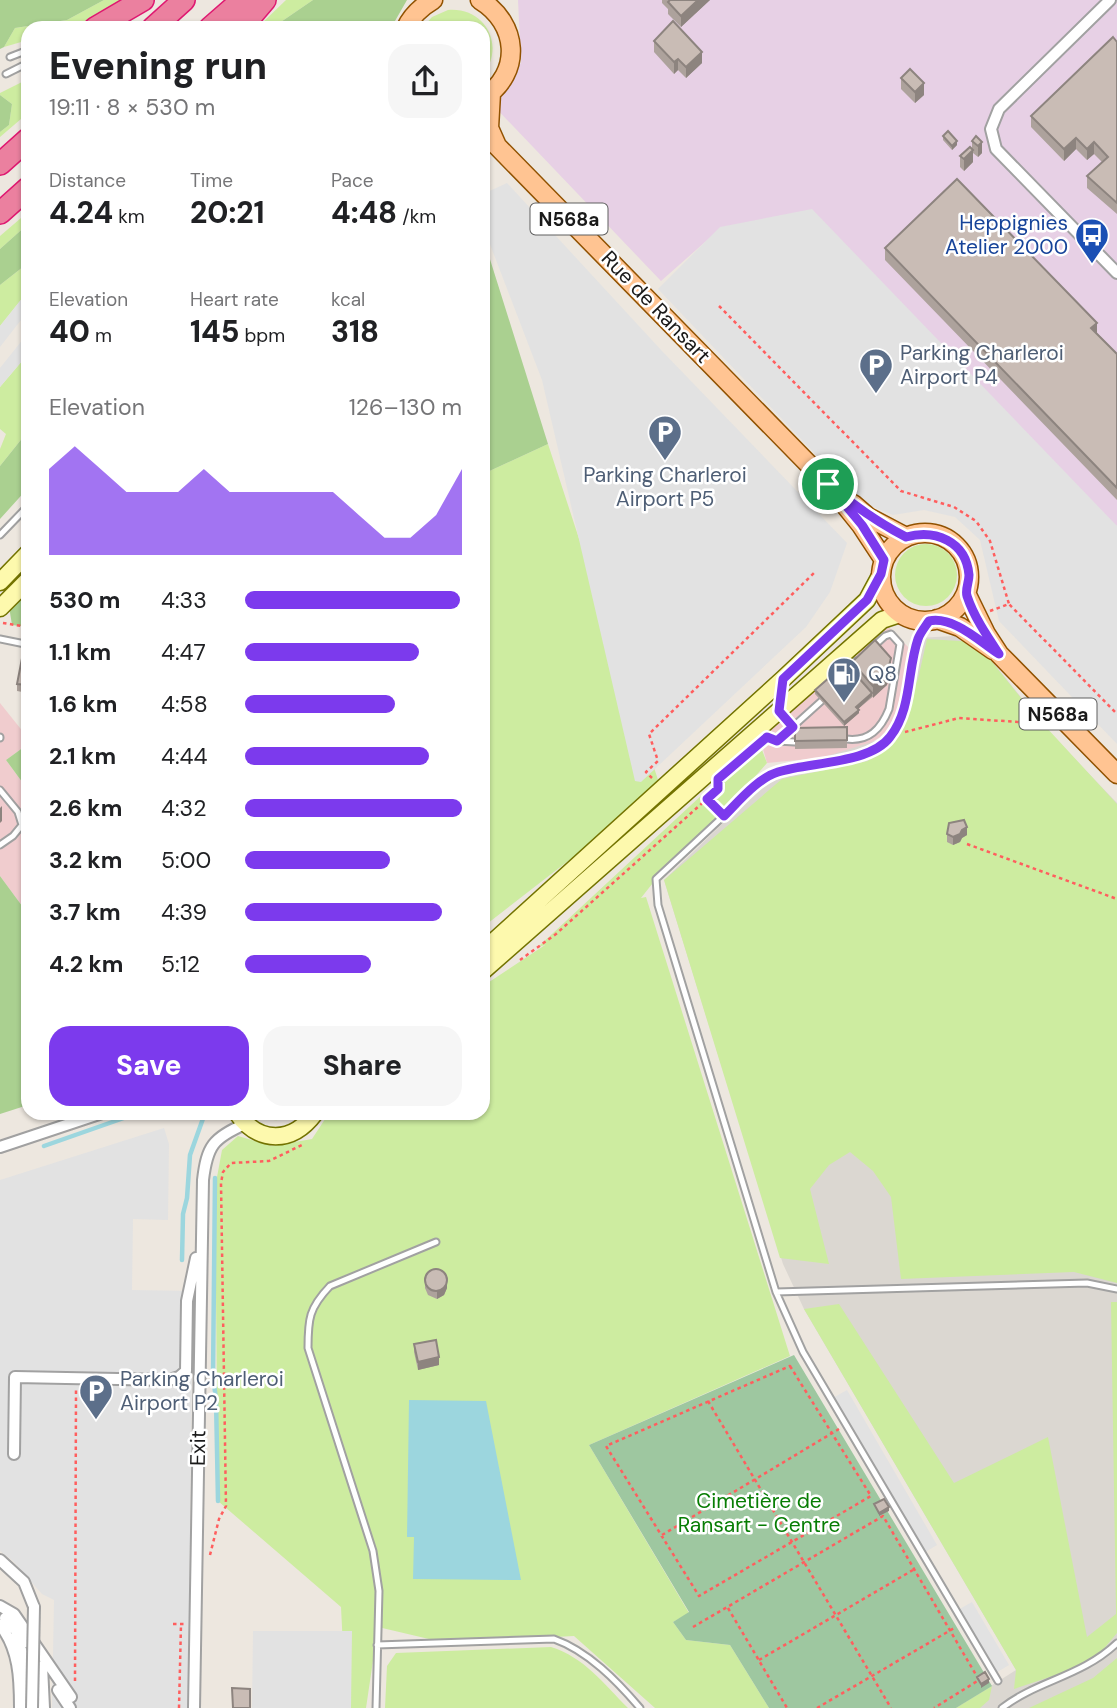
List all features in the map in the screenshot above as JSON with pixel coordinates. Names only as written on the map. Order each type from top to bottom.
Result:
[{"type":"highway","points":[[107,21],[143,0]]},
{"type":"highway","points":[[161,21],[184,0]]},
{"type":"highway","points":[[218,21],[242,0]]},
{"type":"highway","points":[[247,21],[265,0]]},
{"type":"highway","points":[[0,164],[21,145]]},
{"type":"highway","points":[[0,213],[21,194]]},
{"type":"main road","points":[[409,21],[426,2]]},
{"type":"main road","name":"N568a","points":[[490,3],[504,22],[512,52],[509,68],[502,82],[490,92]]},
{"type":"main road","name":"Rue de Ransart","points":[[490,133],[497,146],[828,484],[862,525],[882,567]]},
{"type":"main road","name":"Rue de Ransart","points":[[828,484],[868,517],[906,537]]},
{"type":"main road","name":"N568a","points":[[906,537],[920,533],[935,534],[949,540],[960,550],[967,563],[969,578],[966,593],[999,654]]},
{"type":"main road","points":[[882,567],[893,545],[906,537]]},
{"type":"main road","name":"N568a","points":[[882,567],[886,596],[900,614],[914,620],[933,620],[960,627],[999,654],[1117,774]]},
{"type":"main road","points":[[933,620],[949,614],[959,605],[966,593]]},
{"type":"street","points":[[1110,0],[999,109],[991,128],[996,149],[1117,274]]},
{"type":"street","points":[[0,582],[21,560]]},
{"type":"street","points":[[490,945],[661,789],[782,686],[867,600],[882,567]]},
{"type":"street","points":[[0,608],[21,587]]},
{"type":"street","points":[[490,965],[882,620],[900,614]]},
{"type":"street","points":[[0,1147],[81,1120]]},
{"type":"street","name":"Exit","points":[[194,1708],[203,1181],[209,1149],[240,1120]]},
{"type":"street","points":[[242,1120],[265,1135],[276,1137],[299,1130],[308,1120]]},
{"type":"street","points":[[13,1454],[15,1377],[169,1380],[186,1371],[187,1301],[202,1207]]},
{"type":"street","points":[[0,1560],[24,1582],[34,1607],[32,1708]]},
{"type":"street","points":[[0,1606],[14,1614],[71,1702]]},
{"type":"street","points":[[2,1619],[18,1640],[24,1658],[32,1708]]},
{"type":"street","points":[[2,1619],[28,1645],[41,1666],[71,1702]]},
{"type":"street","points":[[2,1619],[16,1657],[20,1679],[20,1708]]},
{"type":"street","points":[[28,1645],[33,1660],[32,1708]]},
{"type":"street","points":[[41,1666],[44,1708]]},
{"type":"street","points":[[44,1690],[51,1708]]},
{"type":"lane","points":[[10,57],[21,53]]},
{"type":"lane","points":[[6,74],[21,66]]},
{"type":"lane","points":[[0,535],[21,513]]},
{"type":"lane","points":[[933,620],[918,638],[904,710],[897,728],[885,744],[867,753],[776,772],[759,783],[656,879],[658,905],[776,1292],[803,1352],[998,1681]]},
{"type":"lane","points":[[846,739],[860,741],[868,737],[877,729],[889,709],[900,644],[891,634],[870,649]]},
{"type":"lane","points":[[0,639],[21,643]]},
{"type":"lane","points":[[795,742],[777,741],[846,680],[846,653]]},
{"type":"lane","points":[[846,671],[862,656]]},
{"type":"lane","points":[[780,708],[793,727]]},
{"type":"lane","points":[[0,790],[18,812],[21,822]]},
{"type":"lane","points":[[0,845],[21,826]]},
{"type":"lane","points":[[376,1708],[379,1591],[373,1551],[308,1349],[308,1318],[317,1299],[330,1286],[436,1242]]},
{"type":"lane","points":[[776,1292],[1087,1283],[1117,1289]]},
{"type":"lane","points":[[377,1645],[554,1639],[571,1645],[590,1658],[640,1708]]},
{"type":"lane","points":[[1002,1708],[1089,1666],[1117,1643]]},
{"type":"path","points":[[719,306],[901,491],[954,507],[976,521],[990,541],[1009,604],[1117,714]]},
{"type":"path","points":[[661,789],[646,772],[658,761],[649,734],[814,573]]},
{"type":"path","points":[[984,612],[1009,604]]},
{"type":"path","points":[[0,622],[21,626]]},
{"type":"path","points":[[902,733],[959,718],[1048,724]]},
{"type":"path","points":[[509,962],[521,960],[556,934],[718,789],[718,779]]},
{"type":"path","points":[[707,799],[724,816]]},
{"type":"path","points":[[967,844],[1117,899]]},
{"type":"path","points":[[209,1565],[219,1519],[226,1506],[223,1172],[231,1163],[269,1161],[302,1145]]},
{"type":"path","points":[[790,1366],[871,1496],[699,1596],[606,1446],[708,1401],[790,1366]]},
{"type":"path","points":[[75,1683],[76,1391]]},
{"type":"path","points":[[708,1401],[891,1708]]},
{"type":"path","points":[[662,1535],[846,1424]]},
{"type":"path","points":[[693,1627],[883,1516],[979,1679],[934,1708]]},
{"type":"path","points":[[759,1660],[927,1562]]},
{"type":"path","points":[[728,1607],[787,1708]]},
{"type":"path","points":[[817,1708],[963,1623]]},
{"type":"path","points":[[173,1624],[181,1624],[179,1708]]},
{"type":"shaded area","points":[[518,0],[1117,0],[1117,526],[722,227],[661,281],[490,102],[521,63]]},
{"type":"shaded area","name":"Parking Charleroi Airport P5","points":[[507,183],[662,351],[847,543],[830,592],[806,627],[641,782],[635,781],[542,380],[490,244],[490,191]]},
{"type":"shaded area","name":"Parking Charleroi Airport P4","points":[[812,209],[1117,526],[1117,744],[999,621],[980,540],[955,517],[924,510],[893,515],[861,502],[658,289],[720,227]]},
{"type":"shaded area","points":[[21,300],[21,320],[0,347],[0,326]]},
{"type":"shaded area","points":[[21,342],[21,362],[0,387],[0,368]]},
{"type":"shaded area","points":[[882,620],[910,649],[893,729],[864,747],[819,758],[767,763],[758,731]]},
{"type":"shaded area","points":[[971,635],[1049,732],[1117,803],[1117,1708],[956,1708],[1016,1670],[804,1309],[783,1264],[664,880],[776,772],[891,736],[918,638]]},
{"type":"shaded area","points":[[0,703],[21,729],[21,749],[6,760],[21,780],[21,904],[0,876]]},
{"type":"shaded area","name":"Parking Charleroi Airport P2","points":[[164,1128],[169,1144],[168,1220],[133,1219],[132,1290],[193,1291],[188,1708],[52,1708],[54,1600],[42,1594],[13,1561],[0,1551],[0,1180]]},
{"type":"shaded area","points":[[847,1390],[937,1545],[922,1554],[831,1399]]},
{"type":"shaded area","points":[[972,1602],[1009,1665],[994,1674],[956,1611]]},
{"type":"shaded area","points":[[253,1631],[352,1631],[351,1708],[252,1708]]},
{"type":"green space","points":[[0,0],[104,0],[67,20],[21,21],[21,27],[15,28],[0,49]]},
{"type":"green space","points":[[104,0],[123,0],[86,21],[60,21]]},
{"type":"green space","points":[[286,0],[313,0],[282,21],[264,21]]},
{"type":"green space","points":[[313,0],[407,0],[395,21],[282,21]]},
{"type":"green space","points":[[448,10],[461,11],[481,21],[428,21]]},
{"type":"green space","points":[[21,27],[21,42],[4,47],[15,28]]},
{"type":"green space","points":[[490,35],[492,40],[490,63]]},
{"type":"green space","points":[[21,82],[21,119],[0,137],[0,132],[9,125],[12,104],[0,93]]},
{"type":"green space","points":[[0,95],[12,104],[9,125],[0,132]]},
{"type":"green space","points":[[21,218],[21,230],[0,249],[0,236]]},
{"type":"green space","points":[[21,230],[21,268],[0,285],[0,249]]},
{"type":"green space","points":[[490,259],[548,444],[490,471]]},
{"type":"green space","points":[[21,268],[21,300],[0,326],[0,285]]},
{"type":"green space","points":[[21,362],[21,440],[0,466],[0,449],[6,434],[0,429],[0,387]]},
{"type":"green space","points":[[21,440],[21,496],[0,519],[0,466]]},
{"type":"green space","points":[[548,444],[661,789],[490,922],[490,471]]},
{"type":"green space","points":[[920,544],[932,544],[948,553],[955,563],[955,587],[948,597],[932,606],[920,606],[909,601],[900,592],[895,581],[895,569],[900,558],[909,549]]},
{"type":"green space","points":[[21,587],[21,626],[12,625],[8,600]]},
{"type":"green space","points":[[927,639],[976,642],[1034,714],[1117,804],[1117,1283],[1074,1272],[901,1279],[891,1197],[873,1171],[850,1152],[829,1165],[810,1189],[829,1264],[780,1258],[664,880],[782,779],[868,761],[893,729],[918,679]]},
{"type":"green space","points":[[759,742],[767,763],[704,834],[656,879],[641,898],[646,897],[790,1356],[589,1445],[689,1613],[673,1622],[686,1640],[730,1645],[769,1708],[655,1708],[574,1636],[446,1643],[378,1627],[366,1708],[346,1708],[341,1607],[218,1501],[215,1188],[222,1150],[238,1136],[272,1146],[312,1139],[324,1120],[490,1120],[490,981],[545,945],[538,947]]},
{"type":"green space","points":[[21,749],[21,780],[6,760]]},
{"type":"green space","points":[[0,876],[21,904],[21,1107],[0,1114]]},
{"type":"green space","points":[[1111,1302],[1117,1302],[1117,1633],[1092,1663],[1014,1689],[1016,1670],[804,1309],[839,1304],[954,1483],[1048,1437],[1087,1637],[1116,1614]]},
{"type":"green space","name":"Cimetière de Ransart - Centre","points":[[794,1355],[992,1686],[956,1708],[769,1708],[730,1645],[686,1640],[673,1622],[689,1612],[589,1445]]},
{"type":"green space","points":[[551,1647],[584,1664],[628,1708],[385,1708],[387,1666],[396,1653]]},
{"type":"green space","points":[[1117,1658],[1117,1708],[1029,1708],[1093,1678]]},
{"type":"green space","points":[[992,1686],[989,1700],[980,1708],[956,1708]]},
{"type":"water","points":[[409,1400],[486,1401],[521,1580],[413,1579],[414,1537],[407,1537]]},
{"type":"building","points":[[698,0],[681,16],[668,2]]},
{"type":"building","points":[[673,21],[702,52],[686,67],[678,59],[674,62],[654,41]]},
{"type":"building","points":[[1113,37],[1117,42],[1117,203],[1087,176],[1108,157],[1094,142],[1087,149],[1076,138],[1064,149],[1031,116]]},
{"type":"building","points":[[910,69],[924,83],[915,92],[901,78]]},
{"type":"building","points":[[948,131],[957,141],[952,146],[943,136]]},
{"type":"building","points":[[976,136],[982,142],[978,146],[972,141]]},
{"type":"building","points":[[970,147],[973,150],[964,159],[960,156]]},
{"type":"building","points":[[957,179],[1097,323],[1091,328],[1117,354],[1117,488],[885,248]]},
{"type":"building","points":[[875,640],[891,658],[887,673],[873,686],[852,662]]},
{"type":"building","points":[[21,663],[21,684],[17,684]]},
{"type":"building","name":"Q8","points":[[830,677],[842,691],[858,677],[872,693],[856,707],[859,710],[844,722],[815,690]]},
{"type":"building","points":[[847,727],[847,740],[795,741],[795,728]]},
{"type":"building","points":[[964,820],[967,827],[960,834],[953,837],[947,834],[949,823]]},
{"type":"building","points":[[436,1269],[446,1276],[447,1280],[440,1290],[436,1291],[426,1284],[425,1280],[432,1270]]},
{"type":"building","points":[[436,1340],[439,1357],[418,1362],[414,1344]]},
{"type":"building","points":[[884,1499],[889,1507],[879,1513],[874,1504]]},
{"type":"building","points":[[985,1672],[989,1679],[981,1684],[977,1677]]},
{"type":"building","points":[[232,1688],[250,1689],[250,1708],[233,1708]]},
{"type":"waterway","points":[[44,1146],[118,1120]]},
{"type":"waterway","points":[[182,1260],[183,1214],[190,1155],[202,1120]]},
{"type":"waterway","points":[[215,1178],[213,1377],[216,1399],[218,1501]]},
{"type":"place","name":"Heppignies Atelier 2000","points":[[1092,265]]},
{"type":"place","name":"Parking Charleroi Airport P4","points":[[876,395]]},
{"type":"place","name":"Parking Charleroi Airport P5","points":[[665,462]]},
{"type":"place","name":"Q8","points":[[844,704]]},
{"type":"place","name":"Parking Charleroi Airport P2","points":[[96,1421]]},
{"type":"route","points":[[828,484],[868,517],[906,537],[920,533],[935,534],[949,540],[960,550],[967,563],[969,578],[966,593],[999,654],[960,627],[937,619],[929,621],[918,638],[904,710],[897,728],[885,744],[867,753],[776,772],[759,783],[724,816],[707,799],[718,789],[718,779],[756,744],[767,737],[777,741],[793,727],[779,711],[783,679],[867,600],[881,574],[884,560],[862,525],[828,484]]}]
